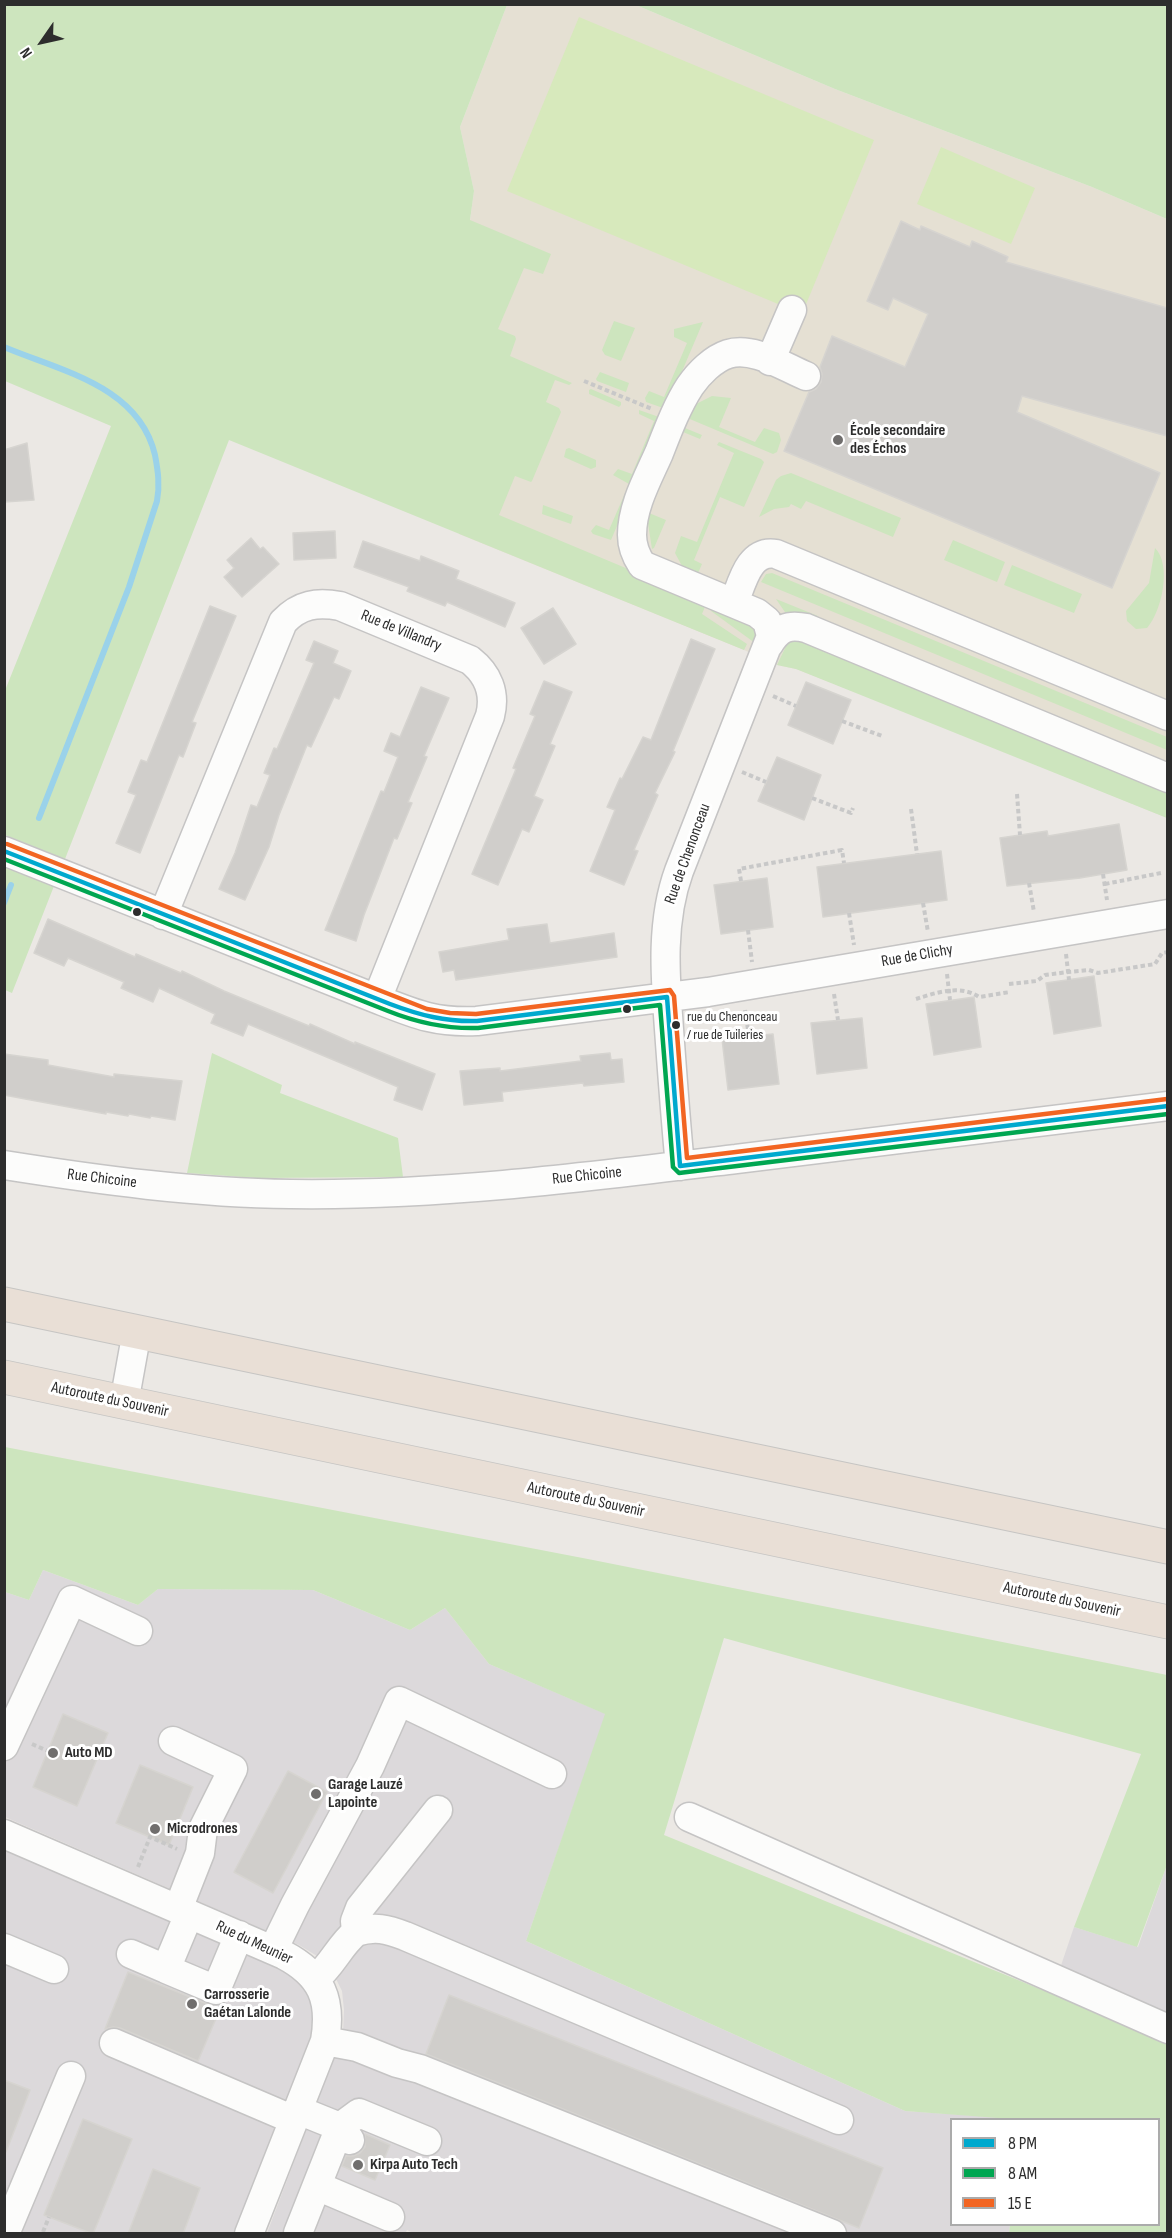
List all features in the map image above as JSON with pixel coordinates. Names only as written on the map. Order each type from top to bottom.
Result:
[{"type":"highway","points":[[4,1304],[1167,1547]]},
{"type":"highway","name":"Autoroute du Souvenir","points":[[4,1377],[1167,1622]]},
{"type":"street","points":[[770,361],[792,310]]},
{"type":"street","points":[[766,652],[770,629],[764,618],[734,603],[642,565],[634,550],[632,534],[635,512],[674,418],[690,386],[704,369],[719,358],[736,352],[754,355],[806,376]]},
{"type":"street","points":[[734,603],[753,561],[762,554],[776,554],[1167,716]]},
{"type":"street","name":"Rue de Villandry","points":[[163,915],[284,622],[291,613],[301,607],[325,603],[340,606],[470,660],[485,675],[492,696],[490,716],[376,999]]},
{"type":"street","points":[[766,652],[776,634],[784,627],[795,626],[813,631],[1167,778]]},
{"type":"street","name":"Rue de Chenonceau","points":[[680,1166],[667,997],[666,922],[673,888],[766,652]]},
{"type":"street","name":"Rue de Clichy","points":[[4,851],[376,999],[432,1019],[459,1022],[667,997],[796,978],[1167,914]]},
{"type":"street","name":"Rue Chicoine","points":[[4,1165],[136,1184],[288,1194],[442,1190],[680,1166],[1167,1106]]},
{"type":"street","points":[[124,1403],[137,1331]]},
{"type":"street","points":[[4,1746],[72,1600],[138,1631]]},
{"type":"street","points":[[273,1950],[370,1766],[399,1701],[552,1774]]},
{"type":"street","points":[[166,1969],[200,1853],[203,1829],[233,1769],[173,1741]]},
{"type":"street","points":[[356,1932],[355,1921],[360,1908],[438,1810]]},
{"type":"street","points":[[689,1817],[1167,2029]]},
{"type":"street","name":"Rue du Meunier","points":[[4,1834],[273,1950],[304,1967],[315,1979],[327,2004],[325,2041],[249,2234]]},
{"type":"street","points":[[315,1979],[328,1968],[341,1947],[356,1932],[370,1927],[385,1928],[839,2120]]},
{"type":"street","points":[[131,1954],[216,1990],[239,1935]]},
{"type":"street","points":[[4,1948],[54,1969]]},
{"type":"street","points":[[325,2041],[357,2047],[397,2063],[420,2069],[832,2234]]},
{"type":"street","points":[[114,2043],[345,2134]]},
{"type":"street","points":[[5,2234],[71,2076]]},
{"type":"street","points":[[298,2233],[317,2186],[359,2113],[427,2141]]},
{"type":"street","points":[[317,2186],[390,2217]]},
{"type":"path","points":[[584,381],[674,418]]},
{"type":"path","points":[[767,693],[796,706]]},
{"type":"path","points":[[842,721],[882,736]]},
{"type":"path","points":[[736,770],[766,782]]},
{"type":"path","points":[[1017,794],[1020,835]]},
{"type":"path","points":[[812,798],[851,813],[853,808]]},
{"type":"path","points":[[911,809],[917,854]]},
{"type":"path","points":[[741,881],[739,868],[790,859],[842,850],[844,863]]},
{"type":"path","points":[[1105,884],[1161,873]]},
{"type":"path","points":[[1103,874],[1109,909]]},
{"type":"path","points":[[1029,884],[1035,922]]},
{"type":"path","points":[[923,903],[929,940]]},
{"type":"path","points":[[849,913],[855,953]]},
{"type":"path","points":[[748,930],[754,970]]},
{"type":"path","points":[[1065,946],[1069,980]]},
{"type":"path","points":[[1009,984],[1037,981],[1045,975],[1068,972],[1089,970],[1098,973],[1129,970],[1155,964],[1162,953],[1167,952]]},
{"type":"path","points":[[946,967],[950,1000]]},
{"type":"path","points":[[833,986],[838,1020]]},
{"type":"path","points":[[916,999],[949,991],[971,991],[979,997],[1010,992]]},
{"type":"path","points":[[744,1001],[749,1036]]},
{"type":"path","points":[[136,1873],[150,1837],[169,1845]]},
{"type":"path","points":[[43,2232],[49,2217]]},
{"type":"shaded area","name":"École secondaire des Échos","points":[[507,5],[636,5],[835,89],[1092,187],[1167,219],[1167,818],[922,718],[796,669],[777,665],[459,534],[493,470],[464,264],[474,191],[460,127]]},
{"type":"shaded area","points":[[43,1570],[138,1605],[158,1589],[313,1590],[410,1630],[445,1608],[489,1664],[606,1714],[526,1941],[905,2111],[1010,2118],[950,2118],[950,2226],[1010,2226],[1009,2233],[415,2234],[407,2230],[405,2234],[267,2233],[343,2033],[342,1991],[332,1971],[317,1956],[299,1945],[5,1817],[5,1592],[29,1600]]},
{"type":"shaded area","points":[[4,1850],[285,1971],[306,1988],[313,2008],[314,2031],[310,2045],[233,2233],[5,2233]]},
{"type":"shaded area","points":[[1167,1865],[1167,2041],[1051,1995],[1074,1927],[1138,1947]]},
{"type":"green space","points":[[5,5],[507,5],[460,127],[474,191],[470,220],[551,254],[543,274],[524,268],[498,329],[515,336],[510,356],[572,383],[569,385],[555,380],[546,402],[559,408],[561,412],[532,481],[515,476],[499,515],[707,602],[702,614],[747,644],[744,650],[229,440],[65,859],[5,835],[4,693],[111,426],[5,381]]},
{"type":"green space","points":[[636,5],[1167,5],[1167,219],[1092,187],[835,89]]},
{"type":"green space","points":[[579,17],[874,140],[802,314],[507,191]]},
{"type":"green space","points":[[941,147],[1035,188],[1011,244],[917,204]]},
{"type":"green space","points":[[614,321],[635,328],[621,361],[605,355],[602,350]]},
{"type":"green space","points":[[703,322],[666,409],[646,402],[645,398],[649,391],[664,397],[687,343],[674,337],[674,329]]},
{"type":"green space","points":[[600,372],[629,383],[626,392],[597,381]]},
{"type":"green space","points":[[591,389],[621,402],[621,405],[619,407],[589,394]]},
{"type":"green space","points":[[712,396],[731,398],[719,427],[755,442],[764,428],[779,433],[781,440],[777,452],[773,454],[685,417],[694,405]]},
{"type":"green space","points":[[639,410],[662,420],[611,540],[593,534],[591,531],[596,525],[609,530],[629,484],[613,475],[618,469],[632,474],[654,421],[639,414]]},
{"type":"green space","points":[[680,426],[702,435],[700,439],[683,432],[649,513],[666,520],[652,549],[647,517]]},
{"type":"green space","points":[[719,442],[764,462],[744,507],[720,497],[694,560],[702,564],[698,573],[682,566],[675,553],[681,536],[697,542],[734,453],[717,445]]},
{"type":"green space","points":[[569,448],[596,460],[596,467],[591,469],[564,457],[566,449]]},
{"type":"green space","points":[[791,473],[901,518],[893,537],[806,501],[801,509],[791,504],[789,507],[774,509],[759,517],[776,480]]},
{"type":"green space","points":[[543,505],[573,516],[571,524],[542,514]]},
{"type":"green space","points":[[953,540],[1005,562],[997,582],[944,560]]},
{"type":"green space","points":[[1155,548],[1163,565],[1161,600],[1147,628],[1136,629],[1127,621],[1126,611],[1149,583]]},
{"type":"green space","points":[[1012,565],[1082,594],[1074,613],[1004,585]]},
{"type":"green space","points":[[772,573],[1167,737],[1167,750],[761,582],[766,574]]},
{"type":"green space","points":[[776,599],[818,616],[787,615]]},
{"type":"green space","points":[[714,605],[744,617],[757,632],[755,643],[711,611]]},
{"type":"green space","points":[[795,637],[1167,785],[1167,818],[796,669],[777,665],[788,642]]},
{"type":"green space","points":[[5,867],[54,886],[12,993],[5,990]]},
{"type":"green space","points":[[212,1053],[282,1085],[280,1093],[398,1138],[403,1177],[256,1178],[187,1173]]},
{"type":"green space","points":[[5,1447],[593,1560],[1167,1675],[1167,1865],[1137,1947],[1074,1927],[1141,1754],[724,1638],[664,1835],[1167,2041],[1167,2233],[1009,2233],[1010,2226],[1160,2226],[1160,2118],[998,2118],[905,2111],[526,1941],[605,1714],[489,1664],[445,1608],[410,1630],[313,1590],[158,1589],[138,1605],[43,1570],[29,1600],[5,1592]]},
{"type":"building","points":[[901,221],[920,230],[921,226],[970,247],[972,241],[1008,257],[1006,262],[1167,308],[1167,436],[1022,396],[1017,412],[1160,473],[1112,588],[784,451],[809,392],[816,389],[821,382],[820,367],[832,336],[905,367],[928,314],[893,298],[888,310],[867,301]]},
{"type":"building","points":[[27,443],[34,500],[4,502],[4,450]]},
{"type":"building","points":[[335,531],[336,558],[294,560],[293,533]]},
{"type":"building","points":[[251,538],[260,549],[263,547],[279,564],[242,597],[224,577],[234,568],[227,560]]},
{"type":"building","points":[[363,541],[420,561],[421,556],[459,571],[456,579],[515,603],[505,627],[447,602],[445,606],[407,591],[409,587],[354,567]]},
{"type":"building","points":[[210,606],[236,616],[192,722],[196,723],[183,757],[179,755],[140,853],[116,843],[136,795],[128,792],[141,760],[147,762]]},
{"type":"building","points":[[553,608],[576,644],[544,664],[521,628]]},
{"type":"building","points":[[691,639],[715,649],[673,751],[675,752],[655,793],[658,795],[634,850],[638,851],[624,885],[590,871],[615,810],[607,807],[643,737],[651,740]]},
{"type":"building","points":[[314,641],[338,651],[333,663],[351,671],[339,699],[334,697],[311,747],[307,745],[279,815],[269,847],[245,900],[219,889],[235,853],[251,805],[257,807],[270,775],[264,773],[274,748],[277,749],[314,663],[306,660]]},
{"type":"building","points":[[544,681],[572,692],[550,744],[555,746],[534,796],[543,800],[529,832],[522,829],[498,885],[472,874],[516,769],[513,768],[535,716],[530,714]]},
{"type":"building","points":[[806,682],[851,700],[833,744],[788,725]]},
{"type":"building","points":[[421,687],[449,698],[424,756],[427,757],[408,802],[412,803],[397,839],[394,838],[356,941],[325,930],[381,791],[384,792],[398,757],[384,751],[391,733],[400,737]]},
{"type":"building","points":[[777,757],[821,775],[804,820],[758,801]]},
{"type":"building","points":[[1119,824],[1127,870],[1007,886],[1000,838],[1047,831],[1048,836]]},
{"type":"building","points":[[941,851],[947,900],[823,917],[817,867]]},
{"type":"building","points":[[767,878],[773,927],[721,934],[714,885]]},
{"type":"building","points":[[48,919],[135,957],[136,954],[181,973],[182,971],[309,1026],[310,1024],[355,1044],[355,1042],[435,1074],[422,1110],[394,1100],[398,1087],[248,1024],[243,1036],[211,1023],[215,1014],[159,988],[153,1002],[121,988],[124,982],[68,958],[64,966],[34,953]]},
{"type":"building","points":[[547,924],[550,943],[614,933],[617,957],[456,980],[454,970],[443,972],[439,952],[509,940],[507,929]]},
{"type":"building","points":[[1094,976],[1101,1026],[1054,1034],[1046,983]]},
{"type":"building","points":[[974,997],[981,1047],[934,1055],[926,1004]]},
{"type":"building","points":[[862,1018],[867,1068],[817,1074],[811,1023]]},
{"type":"building","points":[[773,1034],[779,1084],[728,1090],[722,1039]]},
{"type":"building","points":[[610,1053],[611,1060],[622,1059],[624,1082],[584,1086],[583,1083],[502,1092],[503,1101],[464,1105],[460,1071],[500,1068],[500,1071],[581,1061],[580,1056]]},
{"type":"building","points":[[4,1054],[48,1060],[48,1065],[114,1077],[114,1074],[182,1081],[175,1120],[106,1112],[106,1114],[4,1095]]},
{"type":"building","points":[[63,1714],[108,1733],[77,1806],[33,1787]]},
{"type":"building","points":[[140,1765],[193,1787],[169,1845],[116,1823]]},
{"type":"building","points":[[288,1771],[327,1792],[273,1893],[234,1872]]},
{"type":"building","points":[[128,1972],[220,2009],[198,2061],[120,2028],[105,2029]]},
{"type":"building","points":[[449,1995],[883,2168],[859,2228],[426,2054]]},
{"type":"building","points":[[4,2080],[30,2090],[6,2152],[4,2152]]},
{"type":"building","points":[[83,2119],[132,2139],[93,2234],[44,2215]]},
{"type":"building","points":[[365,2134],[390,2145],[375,2180],[342,2166],[346,2156],[360,2153],[365,2147]]},
{"type":"building","points":[[153,2169],[200,2188],[183,2234],[128,2234]]},
{"type":"waterway","points":[[4,347],[95,384],[133,412],[146,432],[155,455],[158,478],[157,501],[129,587],[39,818]]},
{"type":"waterway","points":[[4,903],[11,885]]},
{"type":"transit line","points":[[7,844],[427,1009],[476,1014],[670,990],[674,996],[687,1158],[1167,1099]]},
{"type":"transit line","points":[[4,851],[390,1004],[433,1017],[477,1021],[667,997],[680,1166],[1168,1106]]},
{"type":"transit line","points":[[4,859],[388,1011],[432,1024],[478,1028],[660,1005],[673,1167],[679,1173],[1168,1114]]},
{"type":"place","name":"École secondaire des Échos","points":[[838,440]]},
{"type":"place","name":"rue du Chenonceau / rue de Tuileries","points":[[676,1025]]},
{"type":"place","name":"Auto MD","points":[[53,1753]]},
{"type":"place","name":"Garage Lauzé Lapointe","points":[[316,1794]]},
{"type":"place","name":"Microdrones","points":[[155,1829]]},
{"type":"place","name":"Carrosserie Gaétan Lalonde","points":[[192,2004]]},
{"type":"place","name":"Kirpa Auto Tech","points":[[358,2165]]}]
